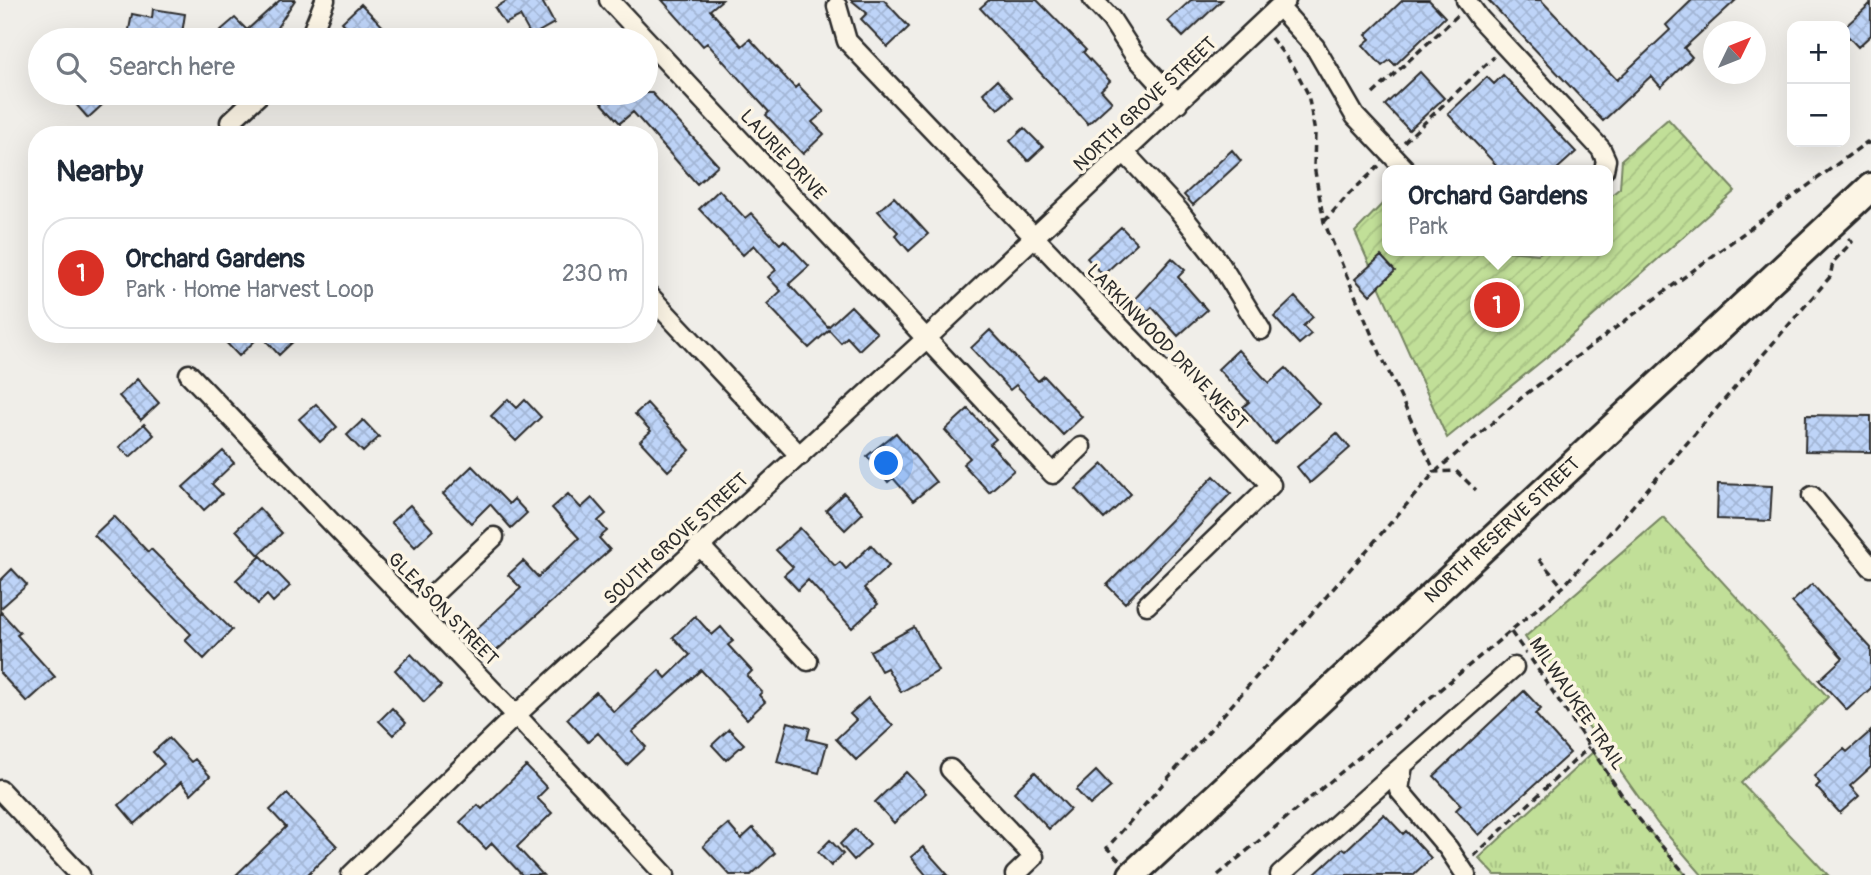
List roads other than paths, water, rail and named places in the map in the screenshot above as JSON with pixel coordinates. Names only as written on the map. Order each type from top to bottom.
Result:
[{"type":"highway","name":"NORTH RESERVE STREET","points":[[1132,875],[1871,187]]},
{"type":"street","points":[[314,28],[325,0]]},
{"type":"street","name":"LAURIE DRIVE","points":[[609,0],[635,28]]},
{"type":"street","points":[[1093,0],[1111,19],[1135,56],[1178,103]]},
{"type":"street","points":[[1282,3],[1315,47],[1355,116],[1401,165]]},
{"type":"street","name":"NORTH GROVE STREET","points":[[1033,238],[1282,3]]},
{"type":"street","name":"LARKINWOOD DRIVE WEST","points":[[837,6],[847,41],[1271,485],[1147,605]]},
{"type":"street","points":[[1463,7],[1480,19],[1601,149],[1606,160],[1605,165]]},
{"type":"street","name":"LAURIE DRIVE","points":[[658,52],[1053,474],[1081,447]]},
{"type":"street","points":[[230,122],[248,105]]},
{"type":"street","points":[[1125,153],[1179,211],[1219,262],[1261,330]]},
{"type":"street","name":"SOUTH GROVE STREET","points":[[351,875],[516,715],[699,545],[800,456],[1033,238]]},
{"type":"street","points":[[658,305],[800,456]]},
{"type":"street","name":"GLEASON STREET","points":[[189,374],[516,715],[665,875]]},
{"type":"street","points":[[1812,496],[1871,568]]},
{"type":"street","points":[[416,611],[494,537]]},
{"type":"street","points":[[699,545],[808,661]]},
{"type":"street","points":[[1280,875],[1514,667]]},
{"type":"street","points":[[1404,765],[1399,790],[1448,848],[1463,874]]},
{"type":"street","points":[[950,769],[1034,857],[1014,875]]},
{"type":"street","points":[[0,790],[80,875]]},
{"type":"place","name":"Orchard Gardens","points":[[1497,305]]}]
